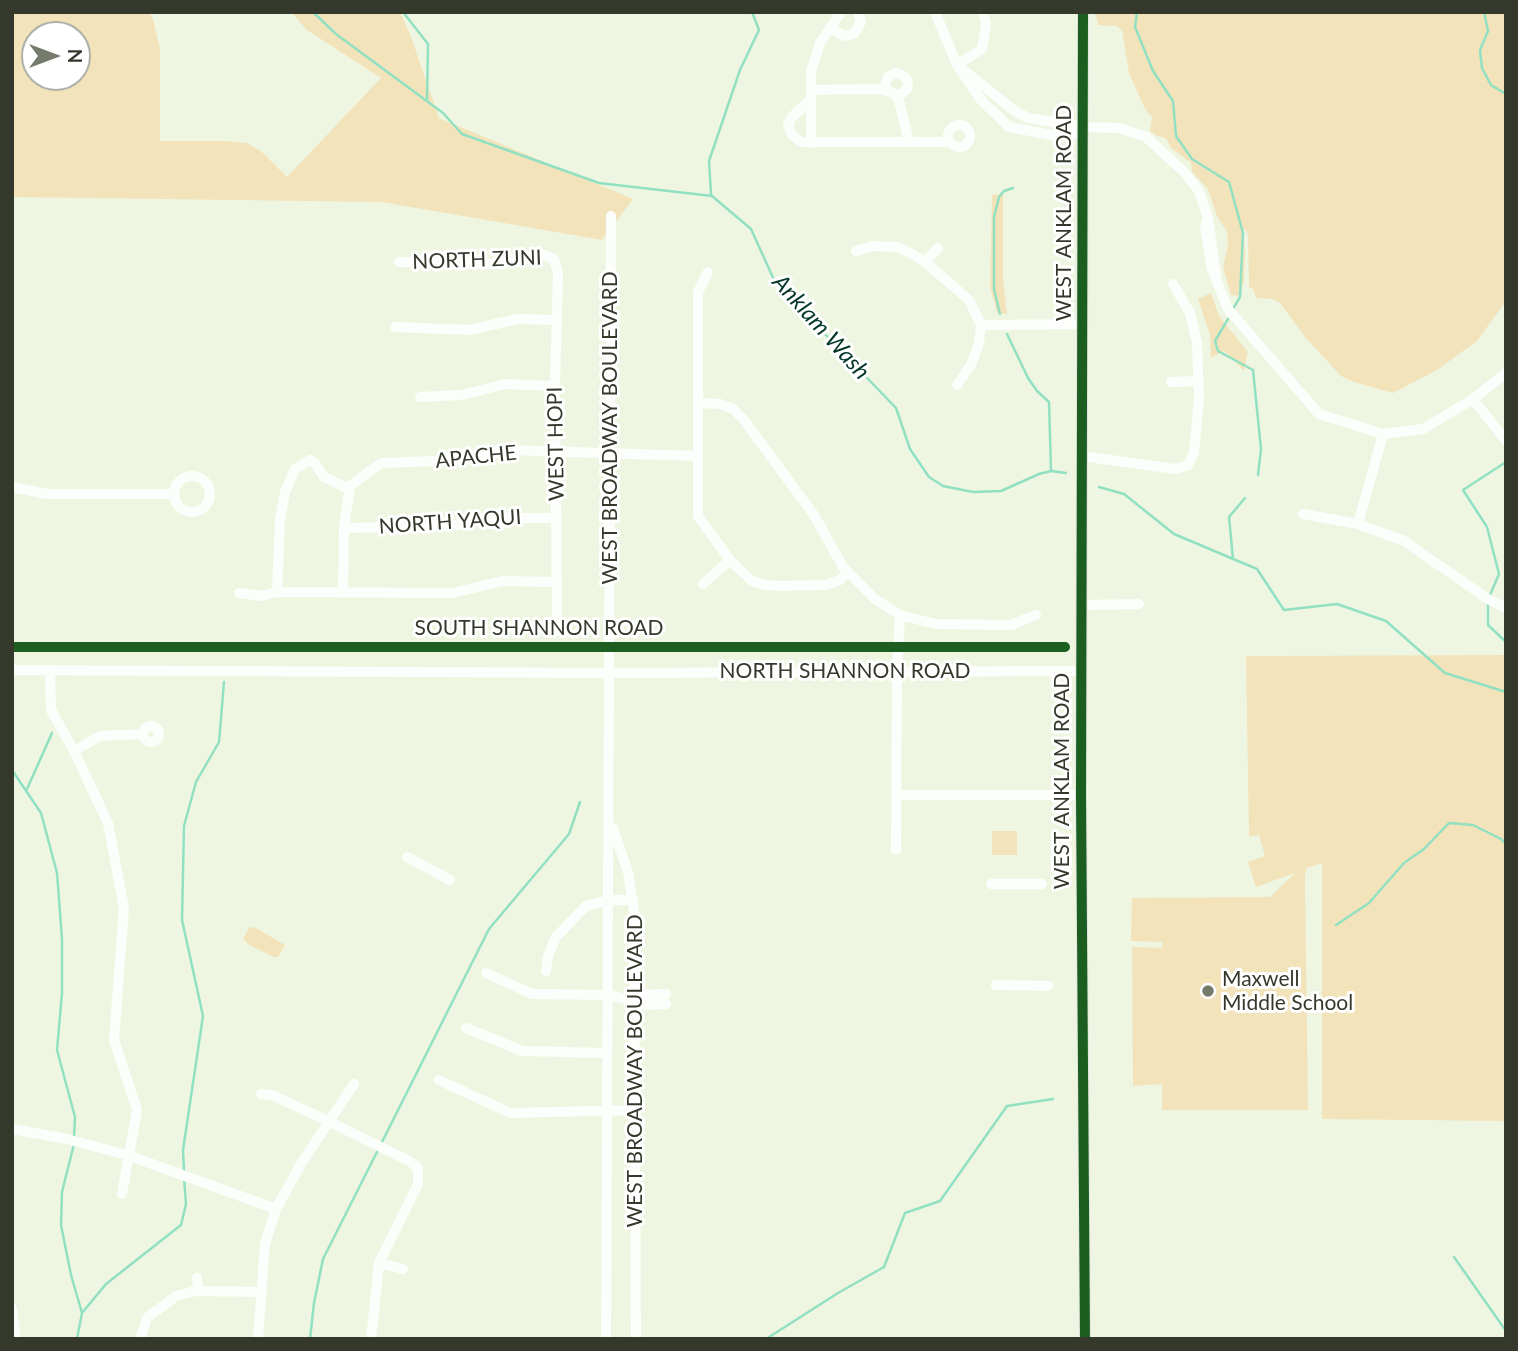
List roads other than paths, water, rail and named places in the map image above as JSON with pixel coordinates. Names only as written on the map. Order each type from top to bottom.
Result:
[{"type":"main road","name":"WEST ANKLAM ROAD","points":[[1083,12],[1081,795],[1085,1339]]},
{"type":"street","points":[[811,143],[811,71],[820,44],[841,12]]},
{"type":"street","points":[[830,28],[844,36],[854,34],[860,26],[858,12]]},
{"type":"street","points":[[935,12],[957,65],[981,100],[1009,127],[1052,135],[1074,134],[1084,127]]},
{"type":"street","points":[[957,65],[982,50],[986,25],[983,12]]},
{"type":"street","points":[[957,65],[1021,115],[1046,122],[1119,128],[1146,136],[1185,173],[1199,191],[1208,218],[1216,276],[1228,309],[1319,414],[1383,434],[1423,429],[1474,399],[1506,373]]},
{"type":"street","points":[[883,90],[888,77],[895,73],[902,75],[907,80],[908,88],[897,98]]},
{"type":"street","points":[[909,142],[897,98],[894,93],[883,90],[811,95],[788,125],[792,135],[801,142],[811,143],[949,142]]},
{"type":"street","name":"WEST BROADWAY BOULEVARD","points":[[606,1339],[611,216]]},
{"type":"street","points":[[856,251],[873,246],[898,247],[925,262],[968,300],[981,325],[979,343],[971,365],[957,385]]},
{"type":"street","points":[[925,262],[937,248]]},
{"type":"street","name":"NORTH ZUNI","points":[[400,262],[492,264],[541,254],[554,259]]},
{"type":"street","name":"WEST HOPI","points":[[554,259],[558,273],[555,386],[557,631]]},
{"type":"street","points":[[708,272],[698,292],[698,516],[730,560],[752,581],[765,585],[826,585],[840,580],[847,573]]},
{"type":"street","points":[[1082,456],[1176,469],[1190,467],[1194,453],[1197,343],[1194,325],[1173,284]]},
{"type":"street","points":[[395,327],[469,330],[518,319],[556,320]]},
{"type":"street","points":[[981,325],[1082,324]]},
{"type":"street","points":[[1171,382],[1198,381]]},
{"type":"street","points":[[420,397],[462,395],[505,384],[555,386]]},
{"type":"street","points":[[1474,399],[1506,441]]},
{"type":"street","points":[[700,403],[720,404],[733,409],[744,420],[814,515],[847,573],[875,599],[900,615],[935,624],[1011,625],[1036,615]]},
{"type":"street","points":[[1358,524],[1383,434]]},
{"type":"street","name":"APACHE","points":[[349,489],[349,486],[381,463],[454,461],[488,452],[509,450],[697,456]]},
{"type":"street","points":[[277,592],[280,519],[285,492],[295,469],[310,460],[324,477],[349,489],[344,528],[343,593]]},
{"type":"street","points":[[12,487],[47,494],[174,494]]},
{"type":"street","points":[[1303,514],[1358,524],[1404,541],[1488,599],[1506,608]]},
{"type":"street","name":"NORTH YAQUI","points":[[344,528],[451,526],[492,518],[557,518]]},
{"type":"street","points":[[703,584],[730,560]]},
{"type":"street","points":[[239,593],[262,596],[277,592],[453,593],[502,582],[557,582]]},
{"type":"street","points":[[1081,605],[1139,604]]},
{"type":"street","points":[[896,850],[900,615]]},
{"type":"street","name":"SOUTH SHANNON ROAD","points":[[12,670],[609,673]]},
{"type":"street","points":[[50,670],[51,710],[108,823],[124,908],[114,1040],[137,1110],[122,1195]]},
{"type":"street","name":"NORTH SHANNON ROAD","points":[[609,673],[1081,671]]},
{"type":"street","points":[[74,751],[100,736],[143,734]]},
{"type":"street","points":[[896,795],[1081,795]]},
{"type":"street","name":"WEST BROADWAY BOULEVARD","points":[[609,807],[634,900],[636,1339]]},
{"type":"street","points":[[407,857],[450,880]]},
{"type":"street","points":[[991,884],[1042,884]]},
{"type":"street","points":[[546,971],[548,956],[556,937],[586,906],[609,900],[634,900]]},
{"type":"street","points":[[486,973],[532,994],[608,995],[636,1000],[666,999]]},
{"type":"street","points":[[996,985],[1048,986]]},
{"type":"street","points":[[466,1028],[522,1051],[607,1053]]},
{"type":"street","points":[[439,1080],[510,1113],[636,1111]]},
{"type":"street","points":[[258,1339],[265,1244],[276,1209],[301,1164],[354,1084]]},
{"type":"street","points":[[261,1094],[272,1095],[423,1169],[379,1263],[372,1339]]},
{"type":"street","points":[[12,1129],[67,1139],[130,1156],[276,1209]]},
{"type":"street","points":[[379,1263],[403,1269]]},
{"type":"street","points":[[197,1278],[198,1291]]},
{"type":"street","points":[[141,1339],[147,1318],[176,1296],[198,1291],[261,1292]]},
{"type":"street","points":[[12,1308],[16,1339]]},
{"type":"waterway","name":"Anklam Wash","points":[[313,12],[336,34],[443,113],[462,134],[599,183],[712,196],[751,229],[775,282],[896,408],[910,449],[929,477],[943,486],[973,492],[1001,491],[1039,474],[1051,471],[1066,473]]},
{"type":"waterway","points":[[403,12],[428,44],[427,101]]},
{"type":"waterway","points":[[711,194],[709,161],[740,70],[759,30],[752,12]]},
{"type":"waterway","points":[[1137,12],[1135,27],[1153,71],[1173,101],[1176,136],[1192,159],[1229,182],[1243,233],[1240,297],[1234,307]]},
{"type":"waterway","points":[[1484,12],[1488,31],[1480,50],[1482,68],[1491,85],[1506,94]]},
{"type":"waterway","points":[[1000,314],[994,289],[994,217],[999,197],[1004,191],[1013,188]]},
{"type":"waterway","points":[[1228,319],[1215,341],[1218,351],[1253,370],[1261,449],[1258,475]]},
{"type":"waterway","points":[[1007,334],[1028,378],[1049,402],[1051,471]]},
{"type":"waterway","points":[[1490,595],[1499,574],[1487,527],[1463,490],[1506,462]]},
{"type":"waterway","name":"Anklam Wash","points":[[1099,487],[1124,494],[1174,534],[1257,569],[1284,610],[1337,604],[1386,621],[1445,673],[1506,692]]},
{"type":"waterway","points":[[1233,559],[1229,517],[1245,498]]},
{"type":"waterway","points":[[1488,602],[1488,625],[1506,642]]},
{"type":"waterway","points":[[184,1171],[183,1150],[203,1016],[182,920],[184,826],[196,782],[219,742],[224,682]]},
{"type":"waterway","points":[[27,789],[52,733]]},
{"type":"waterway","points":[[12,770],[41,813],[57,873],[62,939],[62,993],[57,1050],[75,1117],[74,1137]]},
{"type":"waterway","points":[[381,1144],[489,929],[569,834],[580,802]]},
{"type":"waterway","points":[[1336,925],[1369,903],[1404,863],[1424,849],[1449,823],[1473,825],[1506,844]]},
{"type":"waterway","points":[[766,1339],[884,1267],[905,1213],[940,1201],[1007,1106],[1053,1099]]},
{"type":"waterway","points":[[74,1144],[62,1192],[61,1225],[82,1313],[77,1339]]},
{"type":"waterway","points":[[310,1339],[323,1259],[378,1150]]},
{"type":"waterway","points":[[82,1313],[106,1284],[181,1225],[186,1204],[184,1178]]},
{"type":"waterway","points":[[1454,1257],[1506,1331]]},
{"type":"place","name":"Maxwell Middle School","points":[[1208,991]]}]
